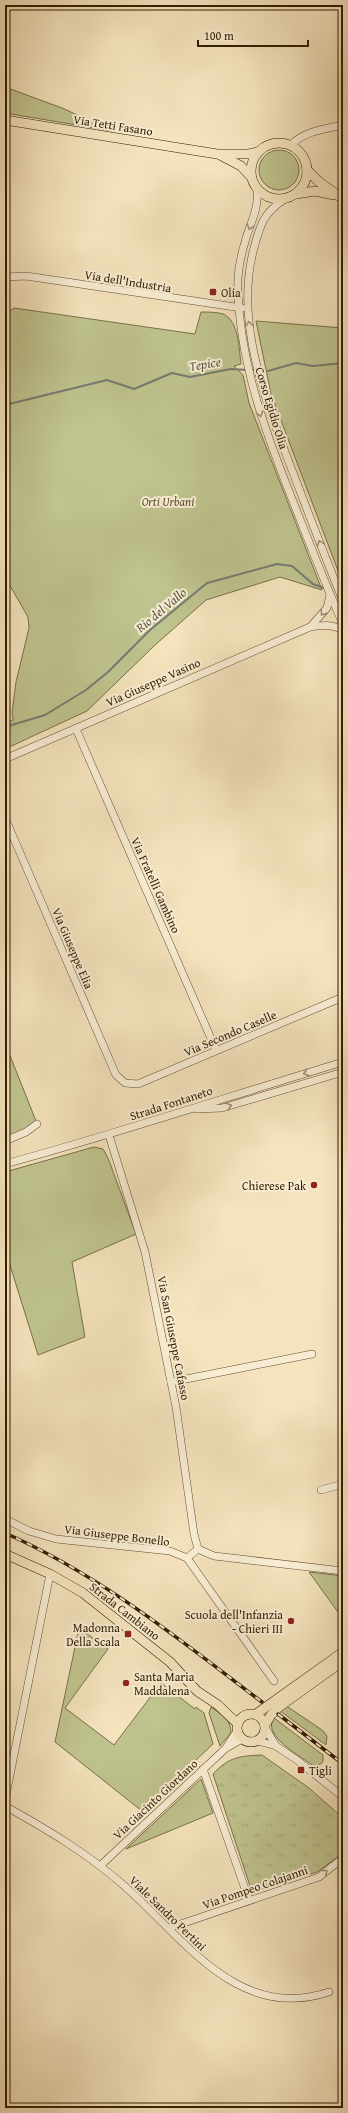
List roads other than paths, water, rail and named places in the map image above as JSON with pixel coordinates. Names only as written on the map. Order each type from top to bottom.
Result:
[{"type":"main road","name":"Via Tetti Fasano","points":[[5,120],[217,154],[249,154],[258,152]]},
{"type":"main road","points":[[296,194],[306,179],[307,170],[303,155],[291,145],[274,143],[258,152],[252,164],[251,177],[257,190],[270,198],[285,199],[296,194],[315,191],[341,197]]},
{"type":"main road","name":"Via Tetti Fasano","points":[[217,154],[241,166],[251,177]]},
{"type":"main road","points":[[307,170],[318,181],[341,197]]},
{"type":"main road","name":"Strada Cambiano","points":[[5,1554],[50,1574],[83,1593],[170,1662],[197,1691],[218,1705],[244,1715]]},
{"type":"main road","points":[[343,1652],[256,1714],[244,1715],[239,1731],[250,1742],[258,1741],[262,1738],[270,1715],[343,1662]]},
{"type":"main road","name":"Strada Cambiano","points":[[218,1705],[239,1731]]},
{"type":"main road","points":[[256,1714],[263,1720],[265,1727]]},
{"type":"street","points":[[291,145],[300,138],[314,132],[343,125]]},
{"type":"street","name":"Corso Egidio Olia","points":[[257,190],[258,203],[245,242],[237,287],[240,328],[250,376],[265,430],[322,576],[343,624]]},
{"type":"street","name":"Corso Egidio Olia","points":[[285,199],[265,215],[250,262],[248,308],[250,330],[268,407],[342,600]]},
{"type":"street","name":"Via dell'Industria","points":[[5,277],[26,276],[238,308],[248,308]]},
{"type":"street","name":"Via Giuseppe Vasino","points":[[310,627],[327,608],[330,595]]},
{"type":"street","name":"Via Giuseppe Vasino","points":[[5,760],[310,627],[326,624],[343,630]]},
{"type":"street","name":"Via Fratelli Gambino","points":[[76,729],[216,1050]]},
{"type":"street","name":"Via Giuseppe Elia","points":[[5,818],[116,1074],[125,1083]]},
{"type":"street","name":"Via Secondo Caselle","points":[[125,1083],[138,1084],[343,997]]},
{"type":"street","name":"Strada Fontaneto","points":[[5,1164],[109,1135],[343,1062]]},
{"type":"street","points":[[190,1109],[222,1108],[343,1072]]},
{"type":"street","points":[[5,1141],[26,1132],[37,1124]]},
{"type":"street","name":"Via San Giuseppe Cafasso","points":[[109,1135],[145,1252],[171,1382],[198,1549]]},
{"type":"street","points":[[171,1382],[312,1354]]},
{"type":"street","points":[[321,1490],[343,1484]]},
{"type":"street","name":"Via Giuseppe Bonello","points":[[5,1519],[29,1531],[51,1538],[170,1551],[186,1558]]},
{"type":"street","points":[[274,1681],[186,1558],[198,1549],[214,1556],[343,1571]]},
{"type":"street","points":[[5,1800],[50,1574]]},
{"type":"street","points":[[265,1727],[276,1746]]},
{"type":"street","name":"Via Giacinto Giordano","points":[[100,1866],[226,1748],[239,1731]]},
{"type":"street","points":[[258,1741],[276,1746],[297,1760],[343,1797]]},
{"type":"street","points":[[203,1769],[250,1900]]},
{"type":"street","name":"Viale Sandro Pertini","points":[[5,1806],[58,1836],[100,1866],[169,1928],[208,1966],[226,1979],[270,1996],[290,1999],[308,1998],[329,1992]]},
{"type":"street","name":"Via Pompeo Colajanni","points":[[169,1928],[319,1877],[343,1858]]},
{"type":"waterway","name":"Tepice","points":[[251,370],[268,371],[296,363],[313,366],[343,363]]},
{"type":"waterway","name":"Tepice","points":[[5,405],[107,380],[134,389],[172,373],[190,377],[231,369],[247,370]]},
{"type":"waterway","name":"Rio del Vallo","points":[[5,727],[45,715],[86,690],[108,672],[150,630],[207,583],[277,564],[292,566],[313,584],[324,588]]},
{"type":"railway","points":[[5,1533],[74,1568],[138,1610],[170,1632],[262,1702]]},
{"type":"railway","points":[[278,1714],[343,1764]]},
{"type":"place","name":"Olia","points":[[213,292]]},
{"type":"place","name":"Chierese Pak","points":[[314,1185]]},
{"type":"place","name":"Scuola dell'Infanzia - Chieri III","points":[[291,1621]]},
{"type":"place","name":"Madonna Della Scala","points":[[128,1634]]},
{"type":"place","name":"Santa Maria Maddalena","points":[[126,1683]]},
{"type":"place","name":"Tigli","points":[[301,1770]]},
{"type":"park label","name":"Orti Urbani","points":[[168,501]]}]
